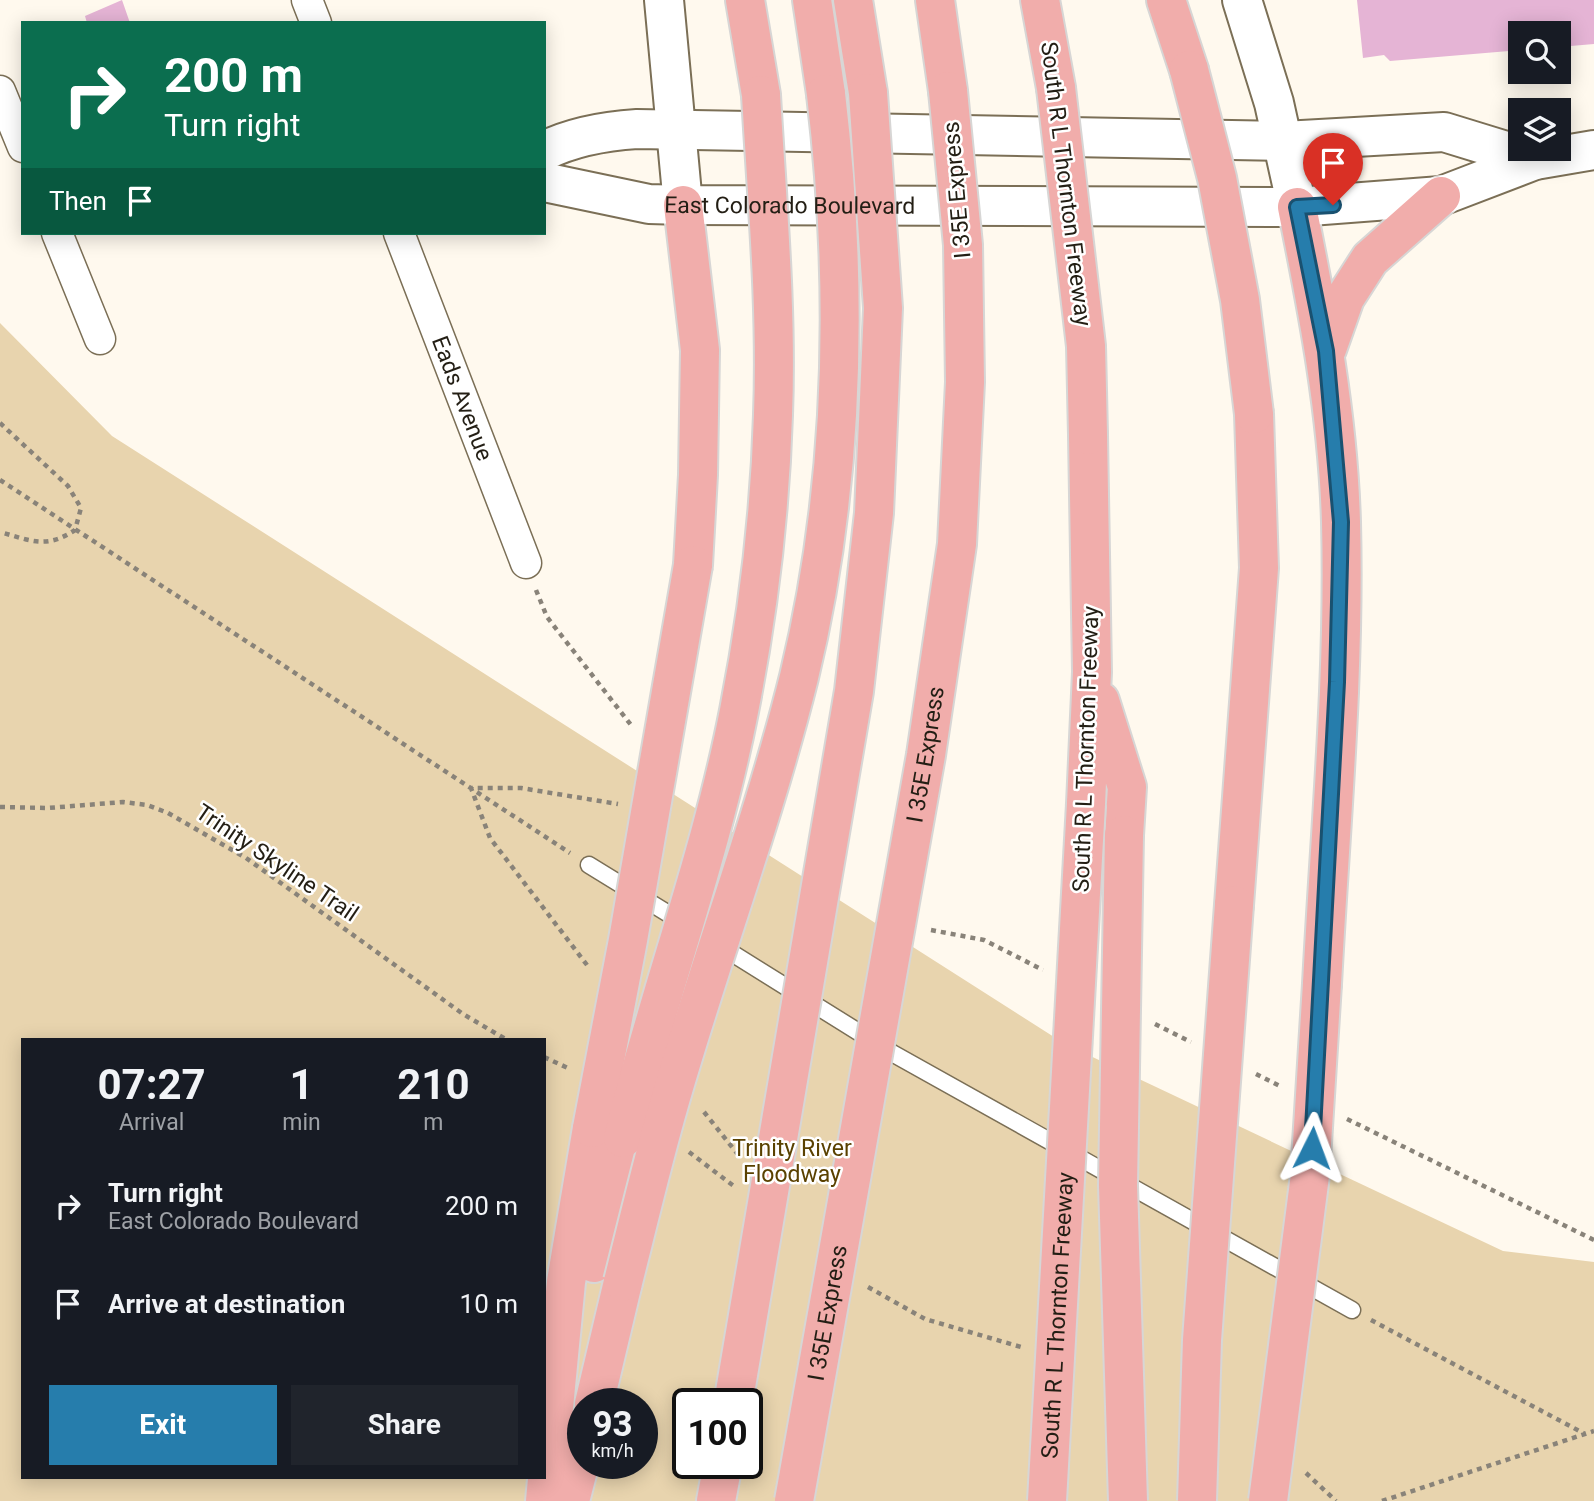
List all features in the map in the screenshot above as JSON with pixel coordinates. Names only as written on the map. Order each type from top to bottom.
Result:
[{"type":"highway","points":[[574,1388],[598,1244],[642,1062],[722,790],[739,709],[762,549],[773,414],[773,331],[761,95],[745,0]]},
{"type":"highway","points":[[598,1388],[669,1104],[760,821],[799,676],[813,606],[834,467],[842,336],[840,234],[827,94],[812,0]]},
{"type":"highway","points":[[736,1388],[854,691],[874,513],[883,308],[868,93],[853,0]]},
{"type":"highway","name":"I 35E Express","points":[[794,1501],[924,768],[957,544],[965,382],[964,245],[948,91],[935,0]]},
{"type":"highway","name":"South R L Thornton Freeway","points":[[1040,0],[1056,88],[1086,346],[1092,672],[1047,1501]]},
{"type":"highway","points":[[1166,0],[1189,70],[1217,178],[1240,300],[1254,414],[1259,568],[1202,1340],[1197,1501]]},
{"type":"highway","points":[[1326,351],[1345,298],[1370,259],[1441,196]]},
{"type":"highway","points":[[545,1501],[567,1441],[566,1282],[693,565],[700,350],[683,205]]},
{"type":"highway","points":[[1268,1501],[1310,1175],[1337,682],[1341,522],[1326,351],[1297,207]]},
{"type":"highway","points":[[1092,672],[1127,787],[1118,1185],[1128,1501]]},
{"type":"highway","points":[[569,1479],[570,1501]]},
{"type":"highway","points":[[716,1501],[720,1479]]},
{"type":"street","points":[[306,0],[315,21]]},
{"type":"street","points":[[664,0],[674,131],[683,205]]},
{"type":"street","points":[[1242,0],[1284,141],[1297,207]]},
{"type":"street","points":[[0,91],[21,142]]},
{"type":"street","name":"East Colorado Boulevard","points":[[546,150],[561,142],[615,130],[1284,141],[1444,132],[1508,152]]},
{"type":"street","name":"East Colorado Boulevard","points":[[1571,154],[1594,150]]},
{"type":"street","name":"East Colorado Boulevard","points":[[546,182],[649,204],[1297,207],[1441,196],[1532,161]]},
{"type":"street","points":[[58,235],[100,339]]},
{"type":"street","name":"Eads Avenue","points":[[400,235],[526,563]]},
{"type":"lane","points":[[589,865],[892,1052],[1352,1310]]},
{"type":"path","points":[[0,423],[68,486],[81,508],[75,530],[57,542],[34,542],[0,531]]},
{"type":"path","points":[[0,480],[589,865]]},
{"type":"path","points":[[526,563],[547,617],[638,734]]},
{"type":"path","name":"Trinity Skyline Trail","points":[[0,807],[48,808],[123,802],[147,805],[169,813],[246,858],[463,1014],[504,1038]]},
{"type":"path","points":[[681,1145],[746,1196]]},
{"type":"path","points":[[859,1282],[925,1319],[1024,1348]]},
{"type":"path","points":[[1352,1310],[1585,1434]]},
{"type":"path","points":[[1382,1501],[1594,1431]]},
{"type":"path","points":[[1297,1466],[1336,1501]]},
{"type":"green space","name":"Trinity River Floodway","points":[[0,323],[112,436],[1065,1044],[1503,1251],[1594,1262],[1594,1501],[0,1501]]},
{"type":"building","points":[[122,0],[129,21],[86,21],[85,16]]},
{"type":"building","points":[[1357,0],[1594,0],[1594,44],[1571,46],[1571,21],[1508,21],[1508,51],[1390,61],[1384,55],[1363,58]]},
{"type":"route","points":[[1312,1148],[1337,682],[1341,522],[1326,351],[1297,207],[1333,205]]}]
